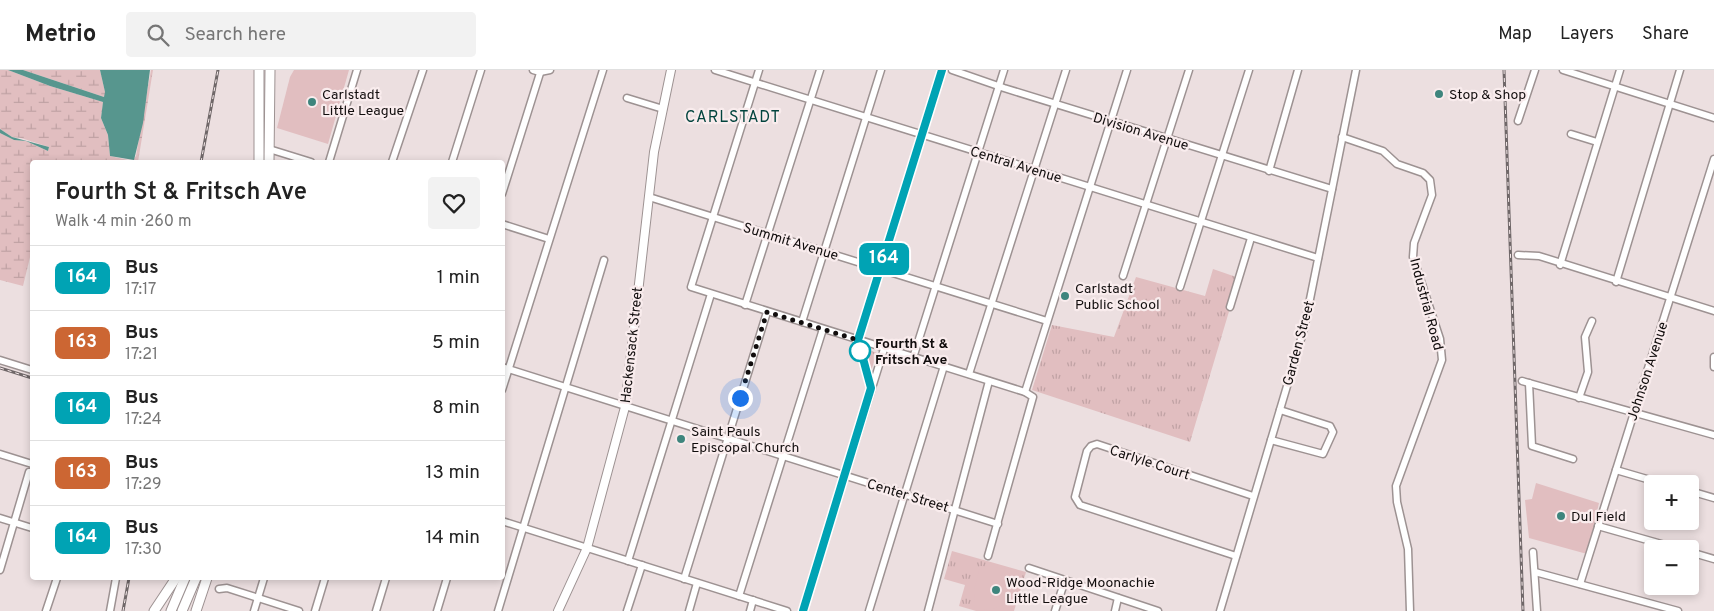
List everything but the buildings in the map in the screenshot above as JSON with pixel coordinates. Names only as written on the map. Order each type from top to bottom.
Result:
[{"type":"highway","points":[[259,160],[260,70]]},
{"type":"highway","points":[[269,160],[270,70]]},
{"type":"highway","points":[[154,611],[175,580]]},
{"type":"highway","points":[[171,611],[185,580]]},
{"type":"highway","points":[[182,611],[195,580]]},
{"type":"highway","points":[[196,611],[206,580]]},
{"type":"main road","name":"Hackensack Street","points":[[558,611],[587,548],[624,407],[654,152],[671,70]]},
{"type":"street","points":[[330,160],[357,70]]},
{"type":"street","points":[[393,160],[424,70]]},
{"type":"street","points":[[453,160],[481,70]]},
{"type":"street","points":[[533,70],[550,70]]},
{"type":"street","points":[[506,368],[603,70]]},
{"type":"street","name":"Central Avenue","points":[[715,70],[811,102],[866,116],[1318,258]]},
{"type":"street","points":[[759,70],[690,288],[944,366],[1025,392],[1033,397],[988,556]]},
{"type":"street","points":[[745,305],[769,235],[820,70]]},
{"type":"street","points":[[802,322],[881,70]]},
{"type":"street","points":[[871,388],[858,340],[942,70]]},
{"type":"street","name":"Division Avenue","points":[[952,70],[999,87],[1167,138],[1222,157],[1332,189]]},
{"type":"street","points":[[913,358],[1004,70]]},
{"type":"street","points":[[969,374],[1066,70]]},
{"type":"street","points":[[1025,392],[1127,70]]},
{"type":"street","points":[[1123,276],[1189,70]]},
{"type":"street","points":[[1180,287],[1249,70]]},
{"type":"street","points":[[1269,171],[1298,70]]},
{"type":"street","name":"Garden Street","points":[[1220,611],[1304,329],[1356,70]]},
{"type":"street","points":[[1518,121],[1535,70]]},
{"type":"street","points":[[1563,70],[1714,118]]},
{"type":"street","points":[[1560,265],[1620,70]]},
{"type":"street","points":[[1616,282],[1680,70]]},
{"type":"street","points":[[505,185],[541,71]]},
{"type":"street","points":[[627,98],[663,109]]},
{"type":"street","points":[[1572,134],[1598,142]]},
{"type":"street","name":"Industrial Road","points":[[1342,137],[1383,151],[1397,164],[1423,173],[1430,180],[1432,190],[1414,243],[1413,257],[1440,339],[1442,360],[1396,486],[1397,502],[1408,549],[1410,611]]},
{"type":"street","points":[[269,150],[304,160]]},
{"type":"street","name":"Johnson Avenue","points":[[1580,584],[1714,159]]},
{"type":"street","name":"Summit Avenue","points":[[649,197],[1047,321]]},
{"type":"street","points":[[505,225],[549,239]]},
{"type":"street","points":[[1230,307],[1251,238]]},
{"type":"street","points":[[1518,255],[1539,256],[1560,265],[1714,311]]},
{"type":"street","points":[[498,611],[564,387],[604,260]]},
{"type":"street","points":[[628,561],[711,294]]},
{"type":"street","points":[[684,578],[767,312]]},
{"type":"street","points":[[1579,398],[1588,372],[1585,337],[1592,321]]},
{"type":"street","points":[[739,596],[823,329]]},
{"type":"street","points":[[802,611],[884,349]]},
{"type":"street","points":[[1714,357],[1714,367]]},
{"type":"street","points":[[0,360],[30,369]]},
{"type":"street","points":[[869,611],[944,366]]},
{"type":"street","name":"Center Street","points":[[506,368],[624,407],[783,455],[998,524]]},
{"type":"street","points":[[928,611],[989,381]]},
{"type":"street","points":[[1522,381],[1633,414],[1714,435]]},
{"type":"street","points":[[1529,383],[1532,446],[1573,459]]},
{"type":"street","points":[[1271,440],[1323,454],[1333,432],[1330,426],[1280,410]]},
{"type":"street","name":"Carlyle Court","points":[[1236,556],[1080,505],[1076,497],[1087,451],[1091,446],[1097,444],[1253,496]]},
{"type":"street","points":[[0,454],[30,463]]},
{"type":"street","points":[[1616,470],[1644,478]]},
{"type":"street","points":[[0,570],[29,472]]},
{"type":"street","points":[[1699,494],[1714,498]]},
{"type":"street","points":[[0,518],[30,527]]},
{"type":"street","points":[[505,522],[787,611]]},
{"type":"street","points":[[1598,526],[1647,540]]},
{"type":"street","points":[[1533,552],[1537,611]]},
{"type":"street","points":[[1699,555],[1714,559]]},
{"type":"street","points":[[627,611],[642,565]]},
{"type":"street","points":[[1029,568],[1158,611]]},
{"type":"street","points":[[1535,572],[1678,611]]},
{"type":"street","points":[[46,611],[56,580]]},
{"type":"street","points":[[110,611],[116,580]]},
{"type":"street","points":[[254,611],[263,580]]},
{"type":"street","points":[[315,611],[324,580]]},
{"type":"street","points":[[376,611],[385,580]]},
{"type":"street","points":[[437,611],[446,580]]},
{"type":"street","points":[[1055,611],[1065,580]]},
{"type":"street","points":[[688,611],[697,583]]},
{"type":"street","points":[[219,589],[227,588],[299,611]]},
{"type":"street","points":[[1115,611],[1118,598]]},
{"type":"street","points":[[750,611],[753,600]]},
{"type":"green space","points":[[0,70],[8,70],[50,86],[103,102],[101,118],[108,135],[110,156],[128,160],[30,160],[30,257],[23,286],[0,280],[0,133],[14,140],[26,141],[48,151],[49,147],[12,137],[0,129]]},
{"type":"green space","points":[[23,70],[100,70],[106,96],[104,97]]},
{"type":"green space","points":[[151,70],[153,70],[138,160],[133,160],[136,156]]},
{"type":"green space","name":"Carlstadt Little League","points":[[294,70],[349,70],[328,144],[277,128],[290,77]]},
{"type":"green space","points":[[1213,269],[1239,278],[1190,442],[1032,390],[1052,325],[1114,337],[1136,277],[1205,296]]},
{"type":"green space","points":[[866,349],[877,353],[871,371]]},
{"type":"green space","name":"Dul Field","points":[[1536,483],[1599,503],[1587,554],[1529,538],[1525,500],[1532,499]]},
{"type":"green space","points":[[952,551],[1026,572],[1014,611],[976,611],[959,606],[965,585],[944,579]]},
{"type":"green space","name":"Wood-Ridge Moonachie Little League","points":[[980,566],[1008,569],[1023,574],[1011,598],[993,609],[974,610],[975,586]]},
{"type":"water","points":[[8,70],[23,70],[104,97],[105,92],[100,70],[150,70],[143,123],[134,160],[110,156],[108,135],[101,118],[103,102],[50,86]]},
{"type":"water","points":[[0,129],[12,137],[49,147],[48,151],[26,141],[14,140],[0,133]]},
{"type":"railway","points":[[201,160],[218,70]]},
{"type":"railway","points":[[1504,70],[1523,611]]},
{"type":"railway","points":[[0,368],[30,377]]},
{"type":"railway","points":[[123,611],[129,580]]},
{"type":"bus line","name":"164","points":[[803,611],[871,388],[858,347],[858,340],[942,70]]},
{"type":"place","name":"Stop & Shop","points":[[1439,94]]},
{"type":"place","name":"Carlstadt Little League","points":[[312,102]]},
{"type":"place","name":"Carlstadt Public School","points":[[1065,296]]},
{"type":"place","name":"Fourth St & Fritsch Ave","points":[[860,351]]},
{"type":"place","name":"Saint Pauls Episcopal Church","points":[[681,439]]},
{"type":"place","name":"Dul Field","points":[[1561,516]]},
{"type":"place","name":"Wood-Ridge Moonachie Little League","points":[[996,590]]},
{"type":"district","name":"CARLSTADT","points":[[733,116]]},
{"type":"route","points":[[740,398],[767,312],[858,340],[860,351]]}]
